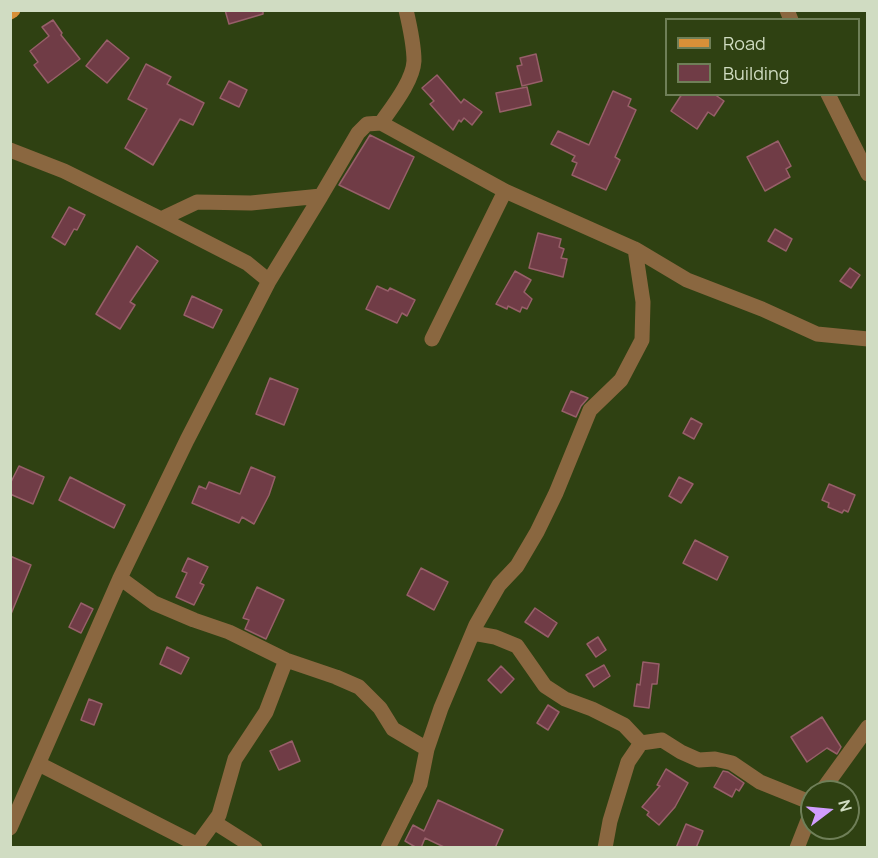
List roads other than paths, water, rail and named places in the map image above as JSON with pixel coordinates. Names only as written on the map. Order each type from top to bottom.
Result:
[{"type":"street","points":[[381,123],[405,86],[414,63],[406,10]]},
{"type":"street","points":[[829,96],[867,174]]},
{"type":"street","points":[[10,828],[120,578],[187,440],[269,281],[358,134],[367,124],[381,123],[504,191],[635,249],[687,280],[762,309],[817,334],[867,339]]},
{"type":"street","points":[[10,150],[64,171],[161,219],[247,263],[269,281]]},
{"type":"street","points":[[432,339],[504,191]]},
{"type":"street","points":[[161,219],[197,202],[251,204],[321,196]]},
{"type":"street","points":[[388,848],[420,784],[427,749],[441,708],[473,633],[499,585],[517,566],[537,532],[556,494],[590,410],[621,380],[642,340],[643,302],[635,249]]},
{"type":"street","points":[[817,334],[867,328]]},
{"type":"street","points":[[120,578],[154,603],[229,632],[286,660],[359,687],[380,708],[393,729],[427,749]]},
{"type":"street","points":[[473,633],[495,637],[517,646],[545,686],[565,699],[624,725],[641,743]]},
{"type":"street","points":[[39,765],[196,846],[219,815],[235,759],[266,712],[286,660]]},
{"type":"street","points":[[829,780],[867,727]]},
{"type":"street","points":[[607,846],[610,820],[628,762],[641,743],[662,740],[699,760],[715,759],[732,763],[760,782],[800,798]]},
{"type":"street","points":[[214,822],[255,848]]}]
